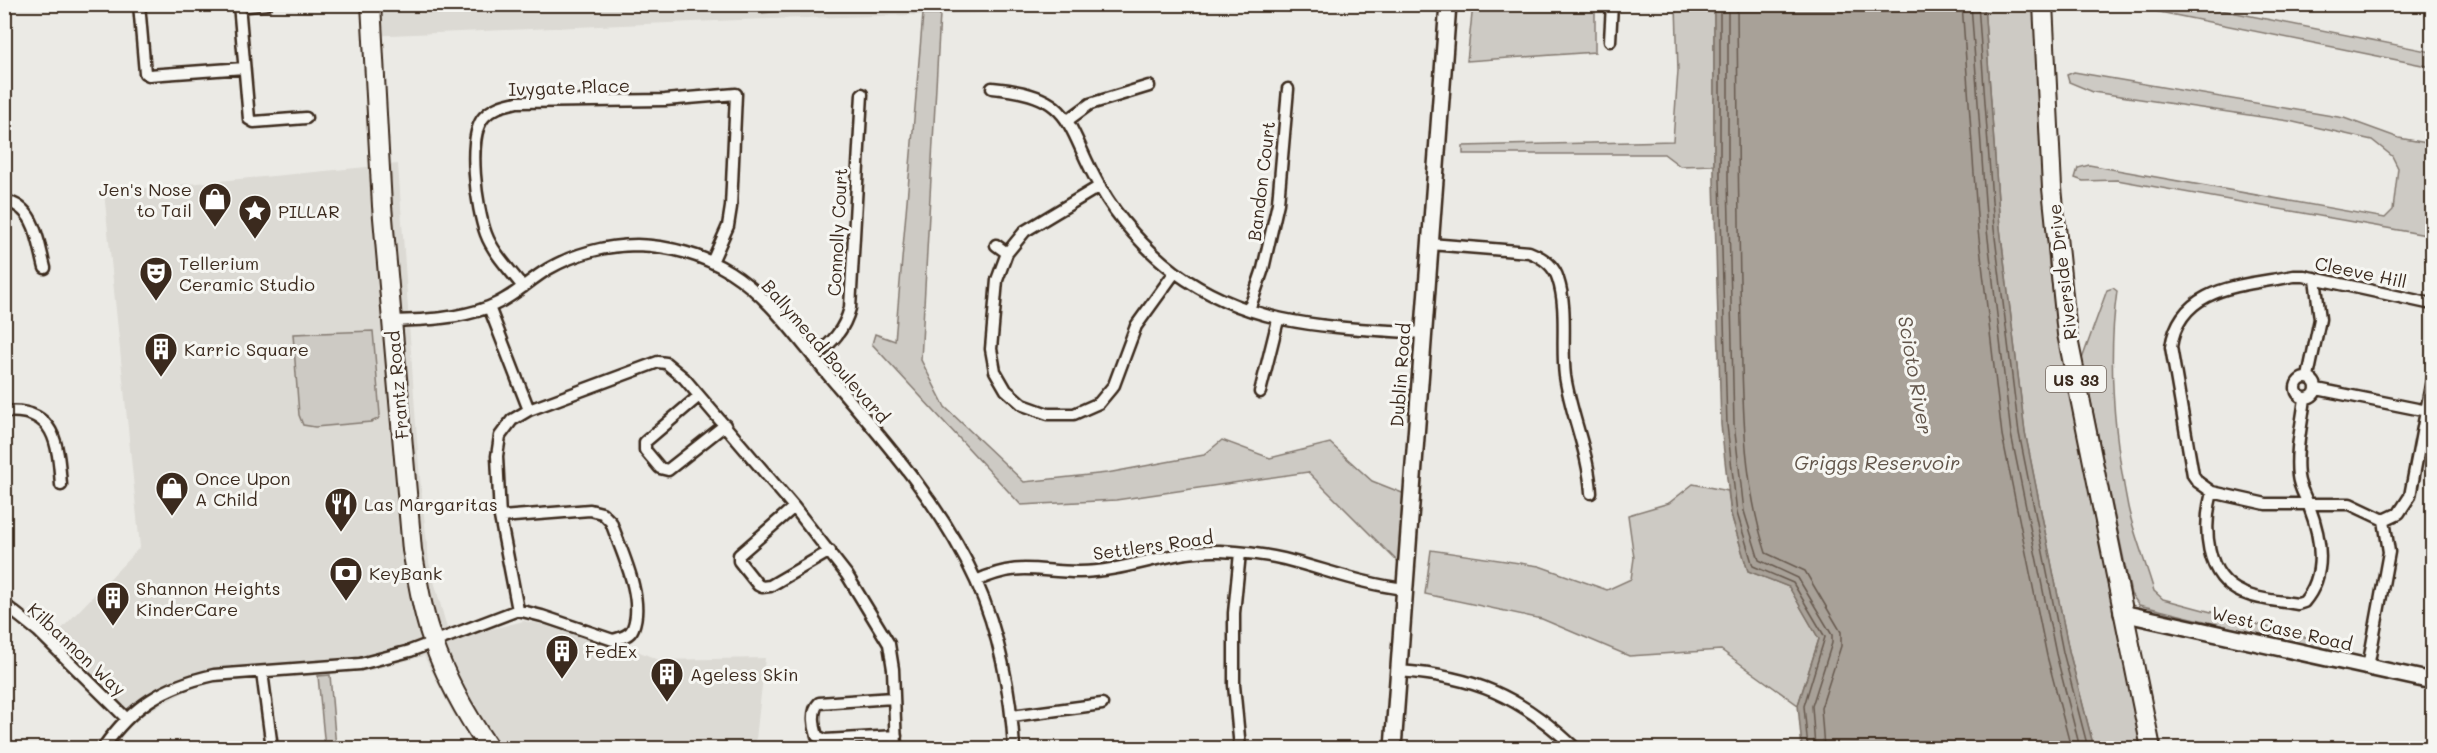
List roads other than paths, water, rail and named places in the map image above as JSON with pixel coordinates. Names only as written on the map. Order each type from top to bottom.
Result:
[{"type":"main road","name":"Frantz Road","points":[[371,4],[382,206],[412,550],[433,641],[469,718],[489,748]]},
{"type":"main road","name":"Dublin Road","points":[[1393,748],[1448,4]]},
{"type":"main road","name":"Riverside Drive","points":[[2043,4],[2052,188],[2067,334],[2151,748]]},
{"type":"main road","name":"West Case Road","points":[[2122,613],[2433,681]]},
{"type":"street","points":[[139,4],[145,73],[153,76],[244,68]]},
{"type":"street","points":[[267,4],[239,6],[248,116],[251,121],[306,118]]},
{"type":"street","points":[[1610,41],[1612,4]]},
{"type":"street","points":[[1068,120],[1090,104],[1149,87]]},
{"type":"street","points":[[992,88],[1018,90],[1034,95],[1058,110],[1068,120],[1100,186],[1124,221],[1175,272],[1221,299],[1278,320],[1313,325],[1423,333]]},
{"type":"street","name":"Bandon Court","points":[[1249,310],[1263,269],[1278,203],[1288,89]]},
{"type":"street","name":"Ivygate Place","points":[[523,287],[487,236],[478,205],[475,136],[483,117],[499,106],[517,102],[665,100],[736,94],[730,216],[722,243],[712,262]]},
{"type":"street","name":"Connolly Court","points":[[814,358],[838,337],[846,323],[850,308],[862,94]]},
{"type":"street","points":[[1100,186],[1024,231],[1007,253],[997,280],[991,349],[995,371],[1013,398],[1030,409],[1048,414],[1074,414],[1099,404],[1108,394],[1136,326],[1175,272]]},
{"type":"street","points":[[4,201],[21,205],[33,222],[45,268]]},
{"type":"street","points":[[1430,244],[1529,252],[1543,258],[1553,269],[1558,278],[1563,303],[1563,342],[1567,383],[1576,427],[1587,460],[1591,493]]},
{"type":"street","points":[[996,245],[1007,253]]},
{"type":"street","name":"Ballymead Boulevard","points":[[392,321],[437,319],[489,307],[565,261],[617,246],[658,246],[690,254],[730,272],[755,290],[929,498],[976,581],[990,620],[1012,716],[1014,748]]},
{"type":"street","name":"Cleeve Hill","points":[[2212,492],[2198,482],[2193,475],[2171,347],[2176,326],[2194,303],[2217,291],[2294,276],[2315,278],[2433,304]]},
{"type":"street","points":[[2308,377],[2320,319],[2315,278]]},
{"type":"street","points":[[489,307],[529,410]]},
{"type":"street","points":[[1260,392],[1278,320]]},
{"type":"street","points":[[518,610],[500,517],[497,456],[501,436],[512,420],[529,410],[658,362],[666,363],[699,396],[830,551],[889,644],[893,669],[896,748]]},
{"type":"street","points":[[2305,398],[2315,394],[2317,389],[2316,384],[2308,377]]},
{"type":"street","points":[[2305,398],[2296,392],[2296,386],[2298,381],[2308,377]]},
{"type":"street","points":[[2384,520],[2399,513],[2410,496],[2433,380]]},
{"type":"street","points":[[2317,389],[2427,411]]},
{"type":"street","points":[[699,396],[645,442],[645,450],[660,468],[668,470],[724,425]]},
{"type":"street","points":[[2305,398],[2297,467],[2300,487],[2308,504],[2316,525],[2321,555],[2315,587],[2304,602],[2298,604],[2244,594],[2218,574],[2209,549],[2208,511],[2212,492],[2266,504],[2308,504],[2350,504],[2384,520]]},
{"type":"street","points":[[4,412],[23,411],[43,420],[50,429],[58,449],[61,485]]},
{"type":"street","points":[[794,507],[739,555],[739,561],[758,585],[766,588],[830,551]]},
{"type":"street","points":[[103,748],[126,718],[161,693],[191,680],[360,664],[410,651],[518,610],[614,640],[625,637],[633,629],[637,598],[610,522],[602,513],[590,510],[500,517]]},
{"type":"street","points":[[2368,667],[2389,552],[2384,520]]},
{"type":"street","name":"Settlers Road","points":[[976,581],[1010,569],[1079,572],[1112,570],[1191,553],[1240,553],[1282,559],[1357,581],[1404,589]]},
{"type":"street","points":[[1240,553],[1234,613],[1234,685],[1240,748]]},
{"type":"street","name":"Kilbannon Way","points":[[4,604],[38,631],[126,718]]},
{"type":"street","points":[[1399,671],[1450,676],[1497,693],[1541,718],[1575,748]]},
{"type":"street","points":[[262,672],[272,748]]},
{"type":"street","points":[[893,698],[819,704],[814,710],[815,723],[820,740],[896,736]]},
{"type":"street","points":[[1012,716],[1102,704]]},
{"type":"water","name":"Griggs Reservoir","points":[[1714,5],[1984,5],[2000,228],[2025,432],[2069,651],[2094,748],[1802,748],[1798,705],[1819,639],[1789,587],[1748,571],[1731,514],[1721,425],[1714,180]]},
{"type":"place","name":"Jen's Nose to Tail","points":[[215,228]]},
{"type":"place","name":"PILLAR","points":[[255,240]]},
{"type":"place","name":"Tellerium Ceramic Studio","points":[[156,302]]},
{"type":"place","name":"Karric Square","points":[[161,378]]},
{"type":"place","name":"Once Upon A Child","points":[[172,517]]},
{"type":"place","name":"Las Margaritas","points":[[341,533]]},
{"type":"place","name":"KeyBank","points":[[346,602]]},
{"type":"place","name":"Shannon Heights KinderCare","points":[[113,627]]},
{"type":"place","name":"FedEx","points":[[562,680]]},
{"type":"place","name":"Ageless Skin","points":[[667,703]]},
{"type":"water label","name":"Scioto River","points":[[1916,375]]}]
